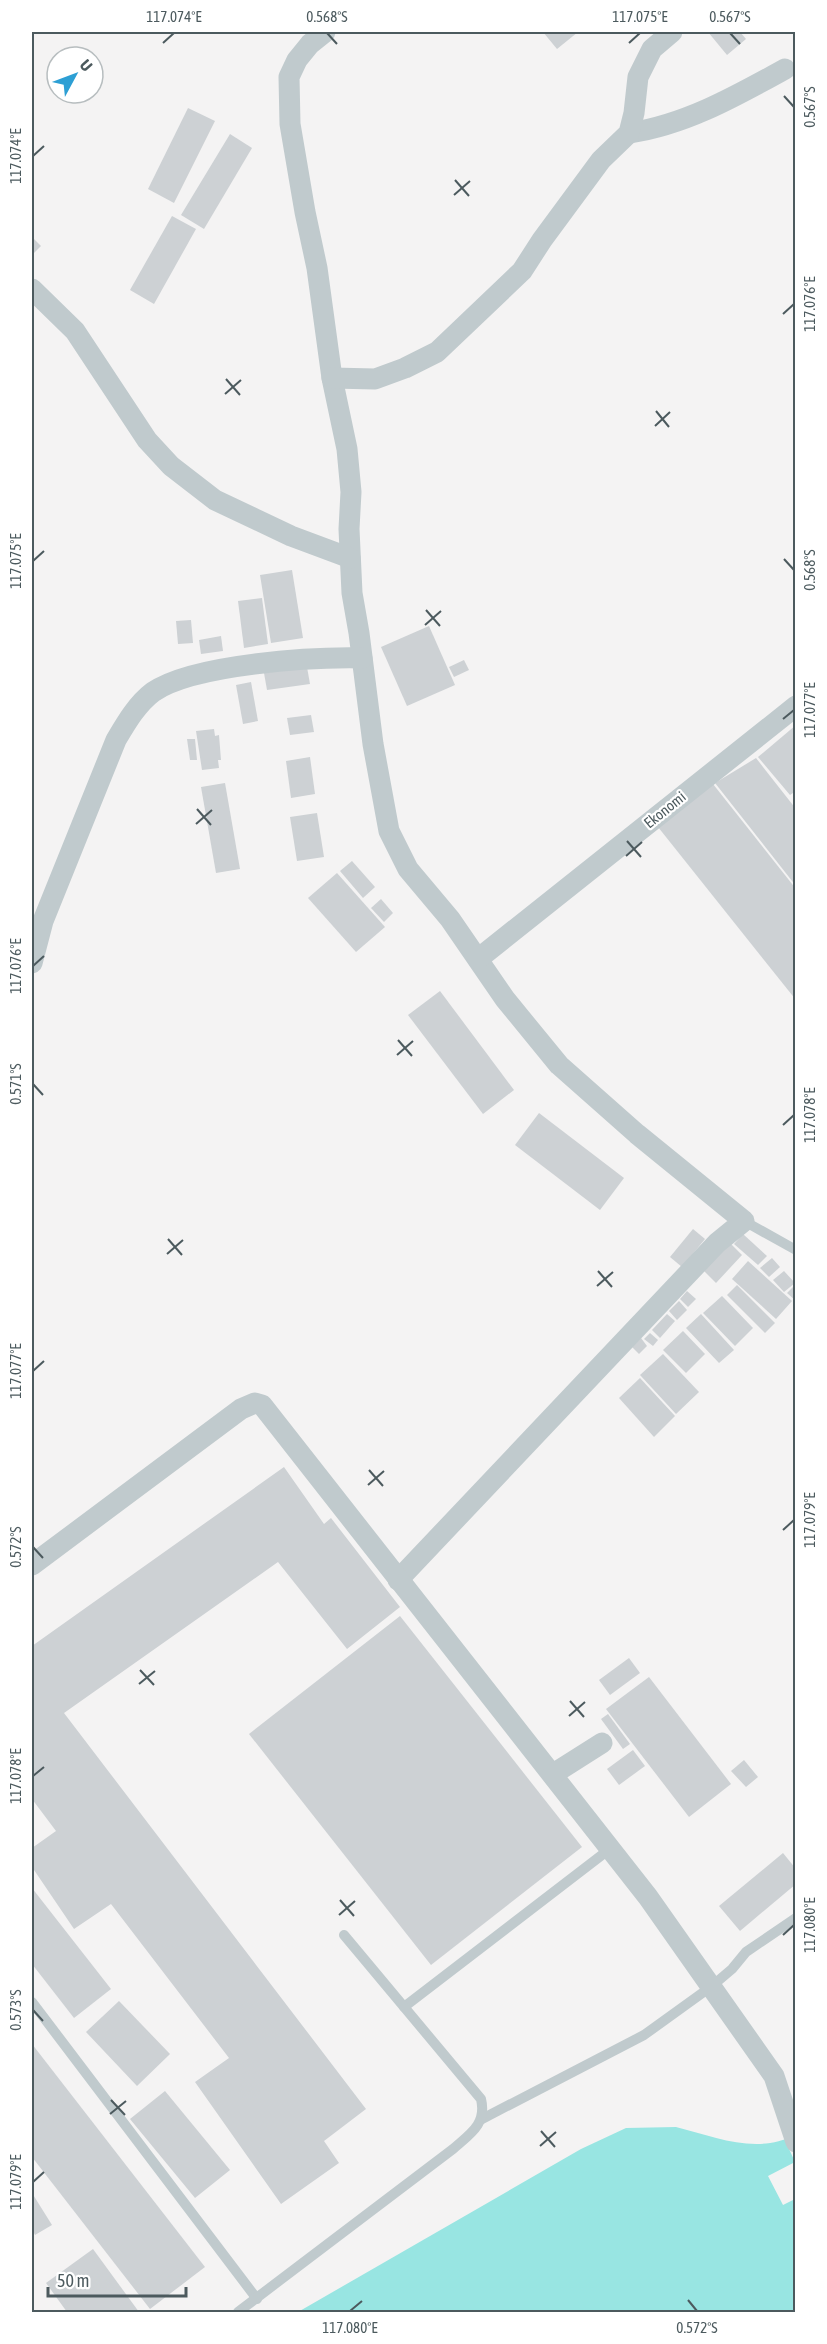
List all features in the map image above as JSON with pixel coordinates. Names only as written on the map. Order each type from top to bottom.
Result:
[{"type":"street","points":[[325,32],[310,44],[297,60],[289,77],[290,112],[303,201],[317,268],[332,378],[347,449],[351,492],[352,593],[373,744],[389,831],[408,869],[450,919],[505,999],[560,1065],[637,1134],[744,1221],[717,1243],[398,1580]]},
{"type":"street","points":[[332,378],[375,379],[405,368],[437,352],[522,271],[601,160],[629,133],[638,77],[652,49],[672,32]]},
{"type":"street","points":[[629,133],[655,129],[691,115],[736,96],[785,69]]},
{"type":"street","points":[[32,289],[75,331],[147,440],[171,466],[215,500],[291,536],[350,558]]},
{"type":"street","points":[[32,963],[43,921],[116,740],[133,713],[153,692],[213,670],[331,657],[362,658]]},
{"type":"street","name":"Ekonomi","points":[[478,959],[795,706]]},
{"type":"street","points":[[32,1562],[241,1409],[255,1403],[262,1405],[611,1848],[712,1986],[774,2076],[795,2142]]},
{"type":"street","points":[[553,1774],[602,1743]]},
{"type":"lane","points":[[744,1221],[795,1250]]},
{"type":"lane","points":[[404,2007],[611,1848]]},
{"type":"lane","points":[[238,2313],[453,2149],[482,2119],[644,2035],[712,1986],[732,1969],[746,1952],[795,1918]]},
{"type":"lane","points":[[344,1935],[481,2099],[484,2109],[482,2119]]},
{"type":"lane","points":[[32,2002],[257,2299]]},
{"type":"water","points":[[676,2127],[751,2144],[766,2144],[795,2135],[795,2312],[298,2312],[581,2149],[626,2128]]},
{"type":"pier","points":[[795,2135],[795,2162],[785,2140]]},
{"type":"pier","points":[[795,2162],[795,2199],[783,2205],[768,2176]]},
{"type":"building","points":[[543,32],[578,32],[557,49]]},
{"type":"building","points":[[708,32],[740,32],[746,39],[727,55]]},
{"type":"building","points":[[188,108],[215,121],[174,203],[148,189]]},
{"type":"building","points":[[230,134],[252,148],[204,229],[181,215]]},
{"type":"building","points":[[172,216],[196,229],[154,304],[130,290]]},
{"type":"building","points":[[32,237],[41,246],[32,255]]},
{"type":"building","points":[[292,570],[303,638],[271,643],[260,575]]},
{"type":"building","points":[[262,598],[268,644],[244,648],[238,601]]},
{"type":"building","points":[[191,620],[193,643],[178,644],[176,621]]},
{"type":"building","points":[[429,626],[455,685],[407,706],[381,647]]},
{"type":"building","points":[[221,636],[223,651],[201,654],[199,640]]},
{"type":"building","points":[[464,660],[469,670],[454,677],[449,667]]},
{"type":"building","points":[[307,667],[310,684],[267,690],[264,673]]},
{"type":"building","points":[[251,682],[258,721],[243,724],[236,685]]},
{"type":"building","points":[[311,715],[314,732],[290,735],[287,718]]},
{"type":"building","points":[[796,725],[796,791],[790,795],[758,757]]},
{"type":"building","points":[[214,729],[215,736],[219,735],[221,760],[218,760],[219,768],[202,770],[196,731]]},
{"type":"building","points":[[187,739],[195,739],[197,760],[190,760]]},
{"type":"building","points":[[310,757],[315,794],[291,798],[286,761]]},
{"type":"building","points":[[756,758],[796,809],[796,886],[715,783]]},
{"type":"building","points":[[225,783],[240,869],[216,873],[201,787]]},
{"type":"building","points":[[713,784],[796,889],[796,1000],[658,827]]},
{"type":"building","points":[[317,813],[324,857],[297,861],[290,817]]},
{"type":"building","points":[[352,861],[375,887],[363,898],[340,871]]},
{"type":"building","points":[[337,873],[385,927],[356,952],[308,898]]},
{"type":"building","points":[[381,899],[393,913],[384,922],[371,908]]},
{"type":"building","points":[[440,991],[514,1090],[483,1114],[408,1015]]},
{"type":"building","points":[[539,1113],[624,1178],[600,1210],[515,1145]]},
{"type":"building","points":[[693,1229],[705,1239],[682,1267],[670,1257]]},
{"type":"building","points":[[743,1234],[767,1256],[758,1265],[734,1244]]},
{"type":"building","points":[[729,1242],[742,1255],[716,1283],[703,1270]]},
{"type":"building","points":[[772,1258],[780,1267],[769,1277],[760,1268]]},
{"type":"building","points":[[748,1261],[792,1301],[776,1319],[732,1279]]},
{"type":"building","points":[[784,1271],[795,1283],[784,1292],[773,1280]]},
{"type":"building","points":[[796,1284],[796,1301],[787,1293]]},
{"type":"building","points":[[737,1285],[775,1323],[765,1333],[727,1295]]},
{"type":"building","points":[[687,1291],[696,1299],[688,1307],[680,1299]]},
{"type":"building","points":[[722,1296],[753,1328],[735,1346],[703,1313]]},
{"type":"building","points":[[679,1301],[687,1310],[677,1320],[669,1311]]},
{"type":"building","points":[[667,1314],[675,1321],[660,1338],[652,1330]]},
{"type":"building","points":[[701,1314],[734,1350],[719,1363],[686,1328]]},
{"type":"building","points":[[683,1331],[705,1354],[686,1373],[663,1350]]},
{"type":"building","points":[[650,1333],[658,1340],[653,1346],[644,1339]]},
{"type":"building","points":[[641,1338],[647,1346],[639,1354],[632,1347]]},
{"type":"building","points":[[663,1354],[699,1392],[676,1414],[640,1375]]},
{"type":"building","points":[[640,1378],[675,1416],[654,1437],[619,1398]]},
{"type":"building","points":[[284,1467],[324,1524],[331,1518],[400,1607],[347,1649],[278,1562],[64,1713],[366,2109],[324,2141],[339,2163],[281,2204],[195,2082],[229,2058],[111,1904],[74,1929],[32,1867],[32,1848],[56,1831],[32,1799],[32,1646]]},
{"type":"building","points":[[400,1616],[582,1847],[431,1965],[249,1734]]},
{"type":"building","points":[[629,1658],[640,1673],[610,1695],[599,1680]]},
{"type":"building","points":[[649,1677],[731,1784],[689,1817],[606,1709]]},
{"type":"building","points":[[608,1714],[630,1744],[623,1749],[601,1719]]},
{"type":"building","points":[[633,1750],[645,1766],[619,1785],[607,1769]]},
{"type":"building","points":[[744,1760],[758,1777],[746,1787],[731,1771]]},
{"type":"building","points":[[783,1853],[796,1869],[796,1884],[740,1931],[719,1906]]},
{"type":"building","points":[[32,1888],[111,1989],[74,2018],[32,1964]]},
{"type":"building","points":[[119,2001],[170,2054],[137,2086],[86,2032]]},
{"type":"building","points":[[32,2044],[205,2267],[150,2309],[32,2157]]},
{"type":"building","points":[[165,2091],[230,2170],[195,2198],[130,2119]]},
{"type":"building","points":[[32,2193],[52,2225],[35,2235],[32,2229]]},
{"type":"building","points":[[93,2249],[139,2312],[67,2312],[46,2283]]}]
